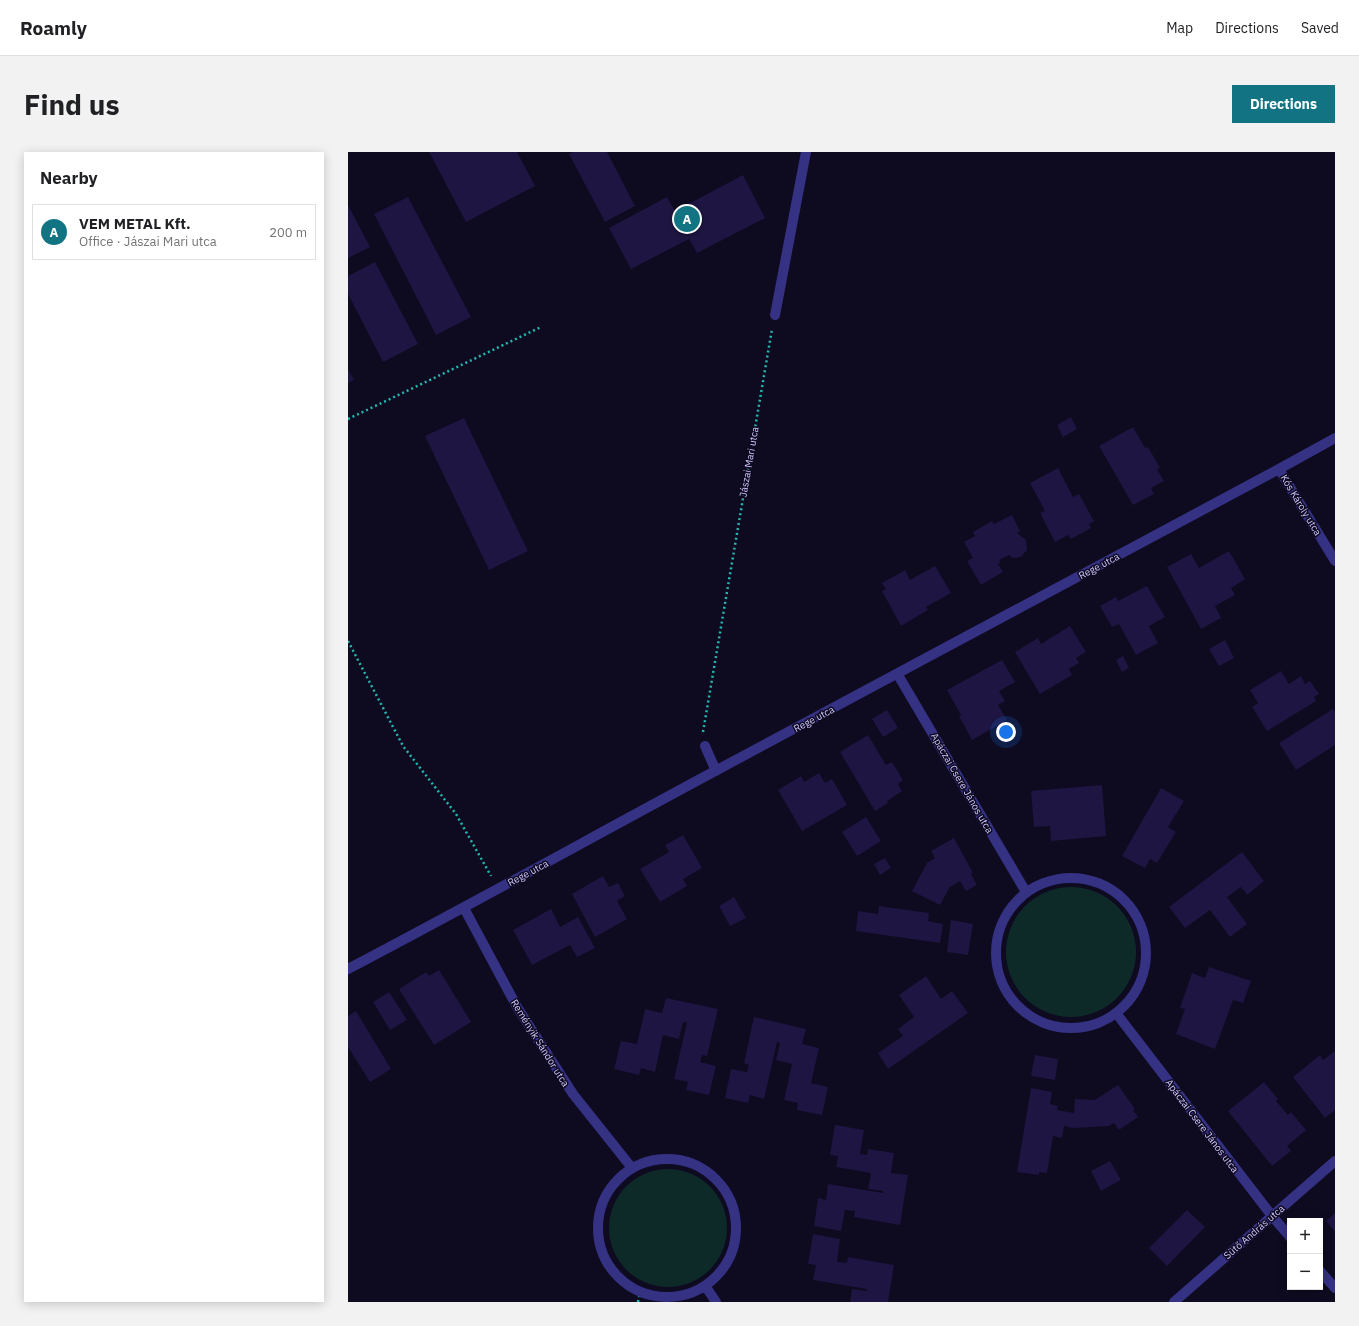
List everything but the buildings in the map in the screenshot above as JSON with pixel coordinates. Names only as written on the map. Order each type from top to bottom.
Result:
[{"type":"street","points":[[775,315],[806,152]]},
{"type":"street","name":"Rege utca","points":[[348,969],[898,675],[1335,438]]},
{"type":"street","name":"Kós Károly utca","points":[[1279,469],[1335,561]]},
{"type":"street","name":"Apáczai Csere János utca","points":[[898,675],[1026,892]]},
{"type":"street","points":[[705,746],[716,771]]},
{"type":"street","points":[[1077,878],[1103,884],[1125,900],[1140,922],[1147,949],[1144,975],[1131,999],[1116,1013],[1111,1017],[1088,1027],[1062,1028],[1038,1021],[1017,1006],[1002,984],[996,960],[998,934],[1008,911],[1026,892],[1050,880],[1077,878]]},
{"type":"street","name":"Reményik Sándor utca","points":[[464,908],[517,1007],[573,1094],[632,1168]]},
{"type":"street","name":"Apáczai Csere János utca","points":[[1116,1013],[1287,1234]]},
{"type":"street","points":[[654,1160],[678,1160],[700,1167],[719,1182],[732,1202],[737,1226],[734,1249],[723,1270],[706,1287],[683,1296],[658,1298],[639,1297],[635,1290],[615,1275],[602,1254],[597,1230],[601,1206],[613,1184],[632,1168],[654,1160]]},
{"type":"street","name":"Sütő András utca","points":[[1174,1302],[1335,1161]]},
{"type":"street","points":[[1323,1274],[1335,1288]]},
{"type":"street","points":[[706,1287],[716,1302]]},
{"type":"path","name":"Jászai Mari utca","points":[[705,746],[703,734],[775,315]]},
{"type":"path","points":[[348,420],[540,327]]},
{"type":"path","points":[[348,641],[403,746],[456,814],[498,889]]},
{"type":"green space","points":[[1071,887],[1084,888],[1096,892],[1117,906],[1131,927],[1135,939],[1135,965],[1131,977],[1117,998],[1096,1012],[1084,1016],[1071,1017],[1058,1016],[1046,1012],[1025,998],[1011,977],[1007,965],[1006,952],[1007,939],[1011,927],[1025,906],[1046,892],[1058,888]]},
{"type":"green space","points":[[668,1169],[691,1173],[710,1186],[723,1205],[727,1228],[723,1251],[710,1270],[691,1283],[668,1287],[645,1283],[626,1270],[613,1251],[609,1228],[613,1205],[626,1186],[645,1173]]},
{"type":"place","name":"VEM METAL Kft.","points":[[687,219]]}]
